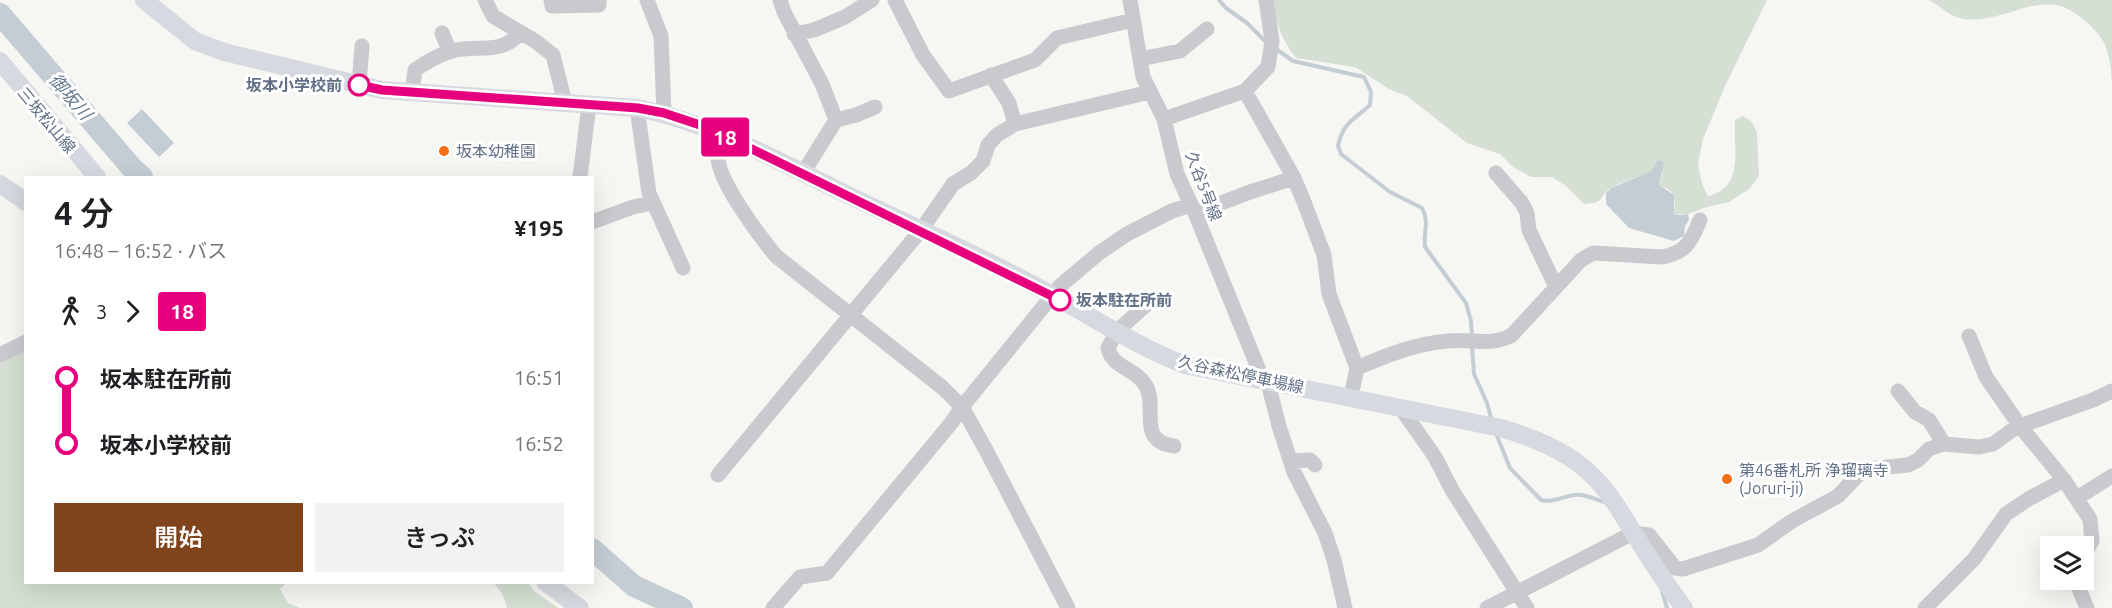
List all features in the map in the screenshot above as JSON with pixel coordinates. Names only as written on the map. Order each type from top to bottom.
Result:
[{"type":"main road","name":"久谷森松停車場線","points":[[151,2],[195,41],[224,52],[382,90],[638,108],[664,113],[709,128],[921,230],[1053,295],[1144,348],[1185,365],[1351,396],[1501,428],[1523,435],[1561,452],[1580,464],[1598,481],[1684,608]]},
{"type":"main road","name":"三坂松山線","points":[[0,62],[95,176]]},
{"type":"main road","points":[[0,184],[24,201]]},
{"type":"main road","points":[[548,584],[580,608]]},
{"type":"street","points":[[485,0],[493,16],[553,55],[565,104]]},
{"type":"street","points":[[552,0],[552,6],[598,5],[599,0]]},
{"type":"street","points":[[647,0],[661,36],[664,113]]},
{"type":"street","points":[[780,0],[794,34],[822,84],[836,120]]},
{"type":"street","points":[[794,34],[814,30],[845,17],[872,0]]},
{"type":"street","points":[[895,0],[923,55],[949,91],[1035,60],[1057,38],[1133,20]]},
{"type":"street","name":"久谷5号線","points":[[1130,0],[1143,77],[1164,119],[1177,174],[1263,380],[1268,383],[1291,461],[1325,533],[1345,608]]},
{"type":"street","points":[[1164,119],[1245,91],[1268,67],[1271,46],[1266,0]]},
{"type":"street","points":[[1140,59],[1180,51],[1207,29]]},
{"type":"street","points":[[442,33],[450,52]]},
{"type":"street","points":[[412,92],[415,70],[423,64],[460,49],[503,46],[521,33]]},
{"type":"street","points":[[359,85],[362,46]]},
{"type":"street","points":[[991,75],[1009,103],[1015,124]]},
{"type":"street","points":[[1245,91],[1294,178],[1324,255],[1329,294],[1358,368],[1351,396]]},
{"type":"street","points":[[718,476],[921,230],[953,184],[971,173],[983,161],[988,145],[997,135],[1015,124],[1150,92]]},
{"type":"street","points":[[580,176],[589,105]]},
{"type":"street","points":[[803,173],[836,120],[875,107]]},
{"type":"street","points":[[638,108],[649,192],[683,268]]},
{"type":"street","points":[[726,137],[718,154],[720,167],[735,200],[755,231],[776,256],[852,314],[943,388],[962,407],[1068,608]]},
{"type":"street","points":[[1496,173],[1527,213],[1529,231],[1556,287]]},
{"type":"street","points":[[773,608],[800,577],[827,573],[952,422],[1060,286],[1099,253],[1127,234],[1172,211],[1193,209],[1294,178]]},
{"type":"street","points":[[594,221],[633,207],[653,203]]},
{"type":"street","points":[[1358,368],[1411,346],[1449,340],[1491,342],[1503,340],[1512,335],[1581,260],[1593,253],[1672,256],[1690,243],[1700,219]]},
{"type":"street","points":[[1146,305],[1118,331],[1108,348],[1109,354],[1113,360],[1131,369],[1146,385],[1149,394],[1150,429],[1158,440],[1166,445],[1174,446]]},
{"type":"street","points":[[1968,336],[1986,377],[2020,426],[2064,480],[2090,519],[2092,536]]},
{"type":"street","points":[[0,355],[24,343]]},
{"type":"street","points":[[1898,390],[1915,412],[1929,420],[1944,444]]},
{"type":"street","points":[[1487,608],[1633,532],[1649,535],[1675,568],[1683,569],[1758,545],[1792,520],[1838,496],[1858,475],[1868,469],[1908,465],[1918,460],[1929,449],[1944,444],[1979,447],[1993,444],[2020,426],[2112,391]]},
{"type":"street","points":[[1400,407],[1435,457],[1452,489],[1527,608]]},
{"type":"street","points":[[1291,461],[1310,460],[1315,465]]},
{"type":"street","points":[[2077,498],[2112,476]]},
{"type":"street","points":[[1925,608],[1974,559],[2006,514],[2064,480]]},
{"type":"street","points":[[2080,590],[2087,608]]},
{"type":"shaded area","points":[[1273,0],[1767,0],[1726,84],[1703,139],[1698,164],[1702,184],[1708,196],[1720,192],[1728,185],[1735,165],[1735,120],[1743,116],[1751,121],[1757,132],[1759,176],[1749,189],[1729,202],[1688,214],[1674,214],[1675,202],[1671,191],[1659,185],[1663,172],[1654,167],[1651,171],[1611,188],[1599,201],[1584,204],[1566,186],[1552,177],[1531,177],[1513,167],[1500,154],[1467,143],[1407,96],[1389,89],[1355,67],[1296,58],[1280,31]]},
{"type":"shaded area","points":[[1928,0],[2112,0],[2112,82],[2107,50],[2102,39],[2084,20],[2070,10],[2053,5],[2035,6],[1971,20],[1954,16]]},
{"type":"shaded area","points":[[142,109],[174,143],[159,157],[127,123]]},
{"type":"shaded area","points":[[1658,160],[1664,163],[1659,185],[1674,195],[1674,214],[1688,214],[1689,220],[1685,226],[1684,236],[1674,241],[1629,228],[1606,204],[1606,193],[1611,188],[1651,171]]},
{"type":"shaded area","points":[[24,347],[24,584],[285,584],[280,589],[288,603],[300,608],[0,608],[0,360]]},
{"type":"shaded area","points":[[495,584],[529,584],[534,591],[558,608],[507,608],[503,595]]},
{"type":"waterway","points":[[1219,0],[1267,43]]},
{"type":"waterway","name":"御坂川","points":[[0,14],[141,176]]},
{"type":"waterway","points":[[1276,49],[1293,61],[1364,77],[1371,92],[1370,105],[1346,126],[1338,146],[1341,154],[1390,192],[1422,208],[1426,218],[1425,247],[1466,303],[1472,336]]},
{"type":"waterway","points":[[1472,346],[1474,374],[1492,421]]},
{"type":"waterway","points":[[1495,431],[1510,468],[1541,500],[1551,501],[1581,495],[1606,503]]},
{"type":"waterway","name":"御坂川","points":[[594,551],[634,586],[682,608]]},
{"type":"waterway","points":[[1662,591],[1667,608]]},
{"type":"bus line","name":"18","points":[[359,85],[382,90],[638,108],[664,113],[709,128],[1060,300]]},
{"type":"place","name":"坂本小学校前","points":[[359,85]]},
{"type":"place","name":"坂本幼稚園","points":[[444,151]]},
{"type":"place","name":"坂本駐在所前","points":[[1060,300]]},
{"type":"place","name":"第46番札所 浄瑠璃寺 (Joruri-ji)","points":[[1727,479]]}]
